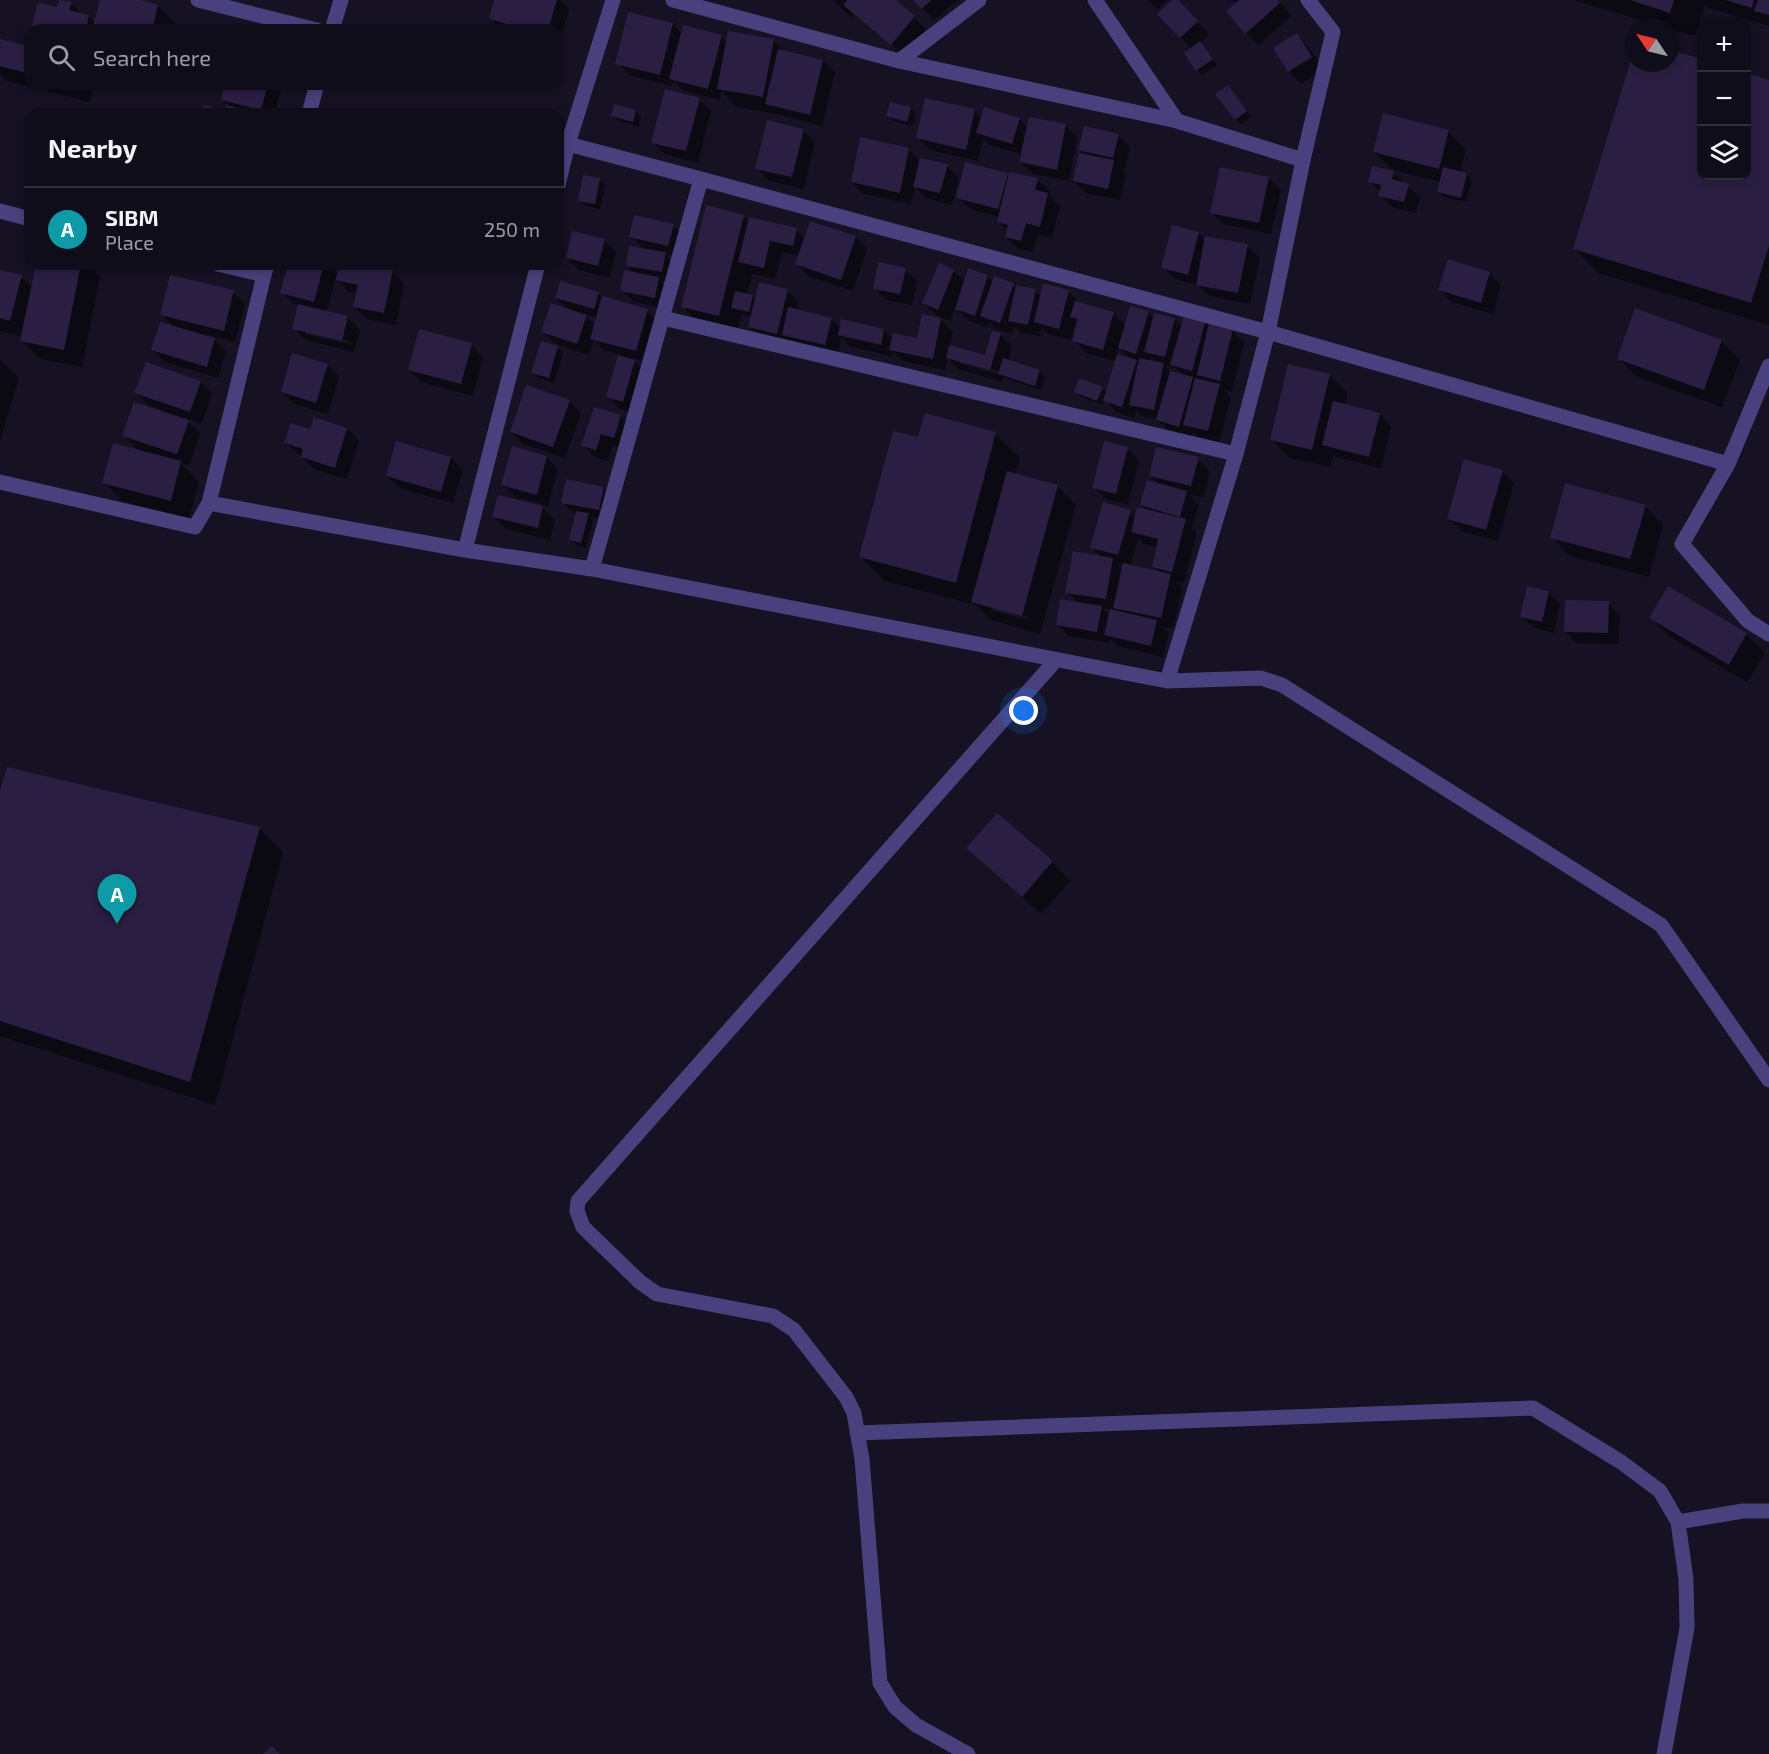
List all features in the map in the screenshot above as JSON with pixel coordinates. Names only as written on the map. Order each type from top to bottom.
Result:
[{"type":"street","points":[[198,0],[293,24]]},
{"type":"street","points":[[334,24],[341,0]]},
{"type":"street","points":[[564,160],[613,0]]},
{"type":"street","points":[[673,0],[701,3],[899,61],[1177,121],[1303,160]]},
{"type":"street","points":[[899,61],[979,0]]},
{"type":"street","points":[[1095,0],[1177,121]]},
{"type":"street","points":[[1167,681],[1236,454],[1268,332],[1303,160],[1333,32],[1308,0]]},
{"type":"street","points":[[311,108],[315,90]]},
{"type":"street","points":[[568,144],[1268,332],[1728,464]]},
{"type":"street","points":[[592,569],[701,179]]},
{"type":"street","points":[[0,211],[24,217]]},
{"type":"street","points":[[0,482],[195,527],[209,503],[266,270]]},
{"type":"street","points":[[465,550],[536,270]]},
{"type":"street","points":[[663,318],[1236,454]]},
{"type":"street","points":[[1769,366],[1728,464],[1682,544],[1748,621],[1769,634]]},
{"type":"street","points":[[209,503],[465,550],[592,569],[1167,681],[1261,678],[1282,685],[1661,925],[1769,1080]]},
{"type":"street","points":[[968,1754],[916,1725],[895,1707],[880,1683],[862,1459],[854,1413],[846,1397],[794,1330],[773,1316],[657,1294],[640,1282],[583,1227],[577,1211],[578,1201],[1056,660]]},
{"type":"street","points":[[857,1433],[1533,1408],[1621,1462],[1660,1491],[1678,1522],[1686,1579],[1687,1628],[1664,1754]]},
{"type":"street","points":[[1678,1522],[1743,1511],[1769,1511]]},
{"type":"building","points":[[59,0],[72,2],[69,10],[89,15],[87,24],[32,24],[38,2],[57,7]]},
{"type":"building","points":[[100,0],[141,0],[158,5],[153,24],[94,24]]},
{"type":"building","points":[[494,0],[557,0],[550,24],[507,24],[489,19]]},
{"type":"building","points":[[847,0],[896,0],[915,16],[891,45],[843,5]]},
{"type":"building","points":[[913,0],[932,0],[921,9]]},
{"type":"building","points":[[1172,0],[1178,0],[1198,21],[1180,38],[1157,14]]},
{"type":"building","points":[[1239,0],[1278,0],[1280,3],[1245,34],[1226,11]]},
{"type":"building","points":[[1630,0],[1674,0],[1670,13]]},
{"type":"building","points":[[1725,0],[1754,0],[1752,8]]},
{"type":"building","points":[[1758,0],[1769,0],[1769,15],[1754,11]]},
{"type":"building","points":[[628,12],[673,23],[660,75],[615,64]]},
{"type":"building","points":[[683,25],[722,35],[708,89],[669,79]]},
{"type":"building","points":[[728,31],[774,39],[763,97],[717,89]]},
{"type":"building","points":[[1297,33],[1312,57],[1288,72],[1273,48]]},
{"type":"building","points":[[0,39],[24,45],[24,72],[0,66]]},
{"type":"building","points":[[1200,41],[1213,59],[1196,71],[1184,53]]},
{"type":"building","points":[[778,49],[823,60],[810,115],[765,104]]},
{"type":"building","points":[[1679,53],[1697,58],[1697,180],[1751,180],[1751,75],[1769,80],[1769,246],[1751,303],[1573,249],[1627,72],[1679,72]]},
{"type":"building","points":[[1228,85],[1247,111],[1235,120],[1215,94]]},
{"type":"building","points":[[665,89],[700,98],[686,151],[651,143]]},
{"type":"building","points":[[224,90],[266,90],[262,108],[221,100]]},
{"type":"building","points":[[925,98],[975,109],[966,150],[916,138]]},
{"type":"building","points":[[890,102],[911,107],[907,122],[886,116]]},
{"type":"building","points":[[614,104],[636,110],[633,122],[611,116]]},
{"type":"building","points":[[984,107],[1020,118],[1012,144],[976,133]]},
{"type":"building","points":[[1383,113],[1449,130],[1439,169],[1373,152]]},
{"type":"building","points":[[1029,117],[1066,124],[1057,170],[1019,162]]},
{"type":"building","points":[[767,120],[804,129],[792,177],[755,169]]},
{"type":"building","points":[[1084,126],[1119,134],[1113,158],[1078,150]]},
{"type":"building","points":[[860,137],[909,148],[900,193],[851,182]]},
{"type":"building","points":[[1079,153],[1114,160],[1108,189],[1073,181]]},
{"type":"building","points":[[920,158],[948,164],[940,193],[913,187]]},
{"type":"building","points":[[965,162],[1008,173],[998,209],[956,198]]},
{"type":"building","points":[[1372,166],[1394,171],[1392,179],[1409,184],[1404,202],[1378,196],[1381,185],[1368,182]]},
{"type":"building","points":[[1220,167],[1269,177],[1259,223],[1210,213]]},
{"type":"building","points":[[1443,167],[1467,173],[1461,198],[1437,192]]},
{"type":"building","points":[[1009,172],[1038,178],[1035,190],[1048,193],[1040,227],[1026,223],[1021,241],[1005,237],[1008,225],[997,222]]},
{"type":"building","points":[[583,175],[600,178],[595,204],[578,201]]},
{"type":"building","points":[[706,205],[744,215],[719,316],[681,307]]},
{"type":"building","points":[[634,215],[674,224],[668,246],[629,237]]},
{"type":"building","points":[[749,217],[797,228],[793,246],[770,241],[764,268],[738,262]]},
{"type":"building","points":[[810,221],[856,236],[841,280],[795,264]]},
{"type":"building","points":[[1172,225],[1199,232],[1188,275],[1161,268]]},
{"type":"building","points":[[572,231],[605,239],[598,266],[566,258]]},
{"type":"building","points":[[1205,236],[1248,244],[1238,293],[1196,285]]},
{"type":"building","points":[[629,246],[666,252],[662,272],[626,266]]},
{"type":"building","points":[[1448,259],[1490,272],[1481,303],[1438,290]]},
{"type":"building","points":[[878,262],[906,268],[900,294],[873,289]]},
{"type":"building","points":[[939,263],[954,270],[938,310],[922,303]]},
{"type":"building","points":[[968,268],[988,275],[975,316],[955,309]]},
{"type":"building","points":[[0,270],[22,275],[10,321],[0,318]]},
{"type":"building","points":[[35,270],[80,270],[64,350],[20,341]]},
{"type":"building","points":[[286,270],[322,270],[314,302],[280,293]]},
{"type":"building","points":[[338,270],[393,270],[384,313],[353,307],[358,285],[336,280]]},
{"type":"building","points":[[624,270],[659,277],[655,298],[620,291]]},
{"type":"building","points":[[170,275],[234,290],[224,331],[160,315]]},
{"type":"building","points":[[994,276],[1014,283],[1000,323],[980,316]]},
{"type":"building","points":[[560,281],[599,292],[594,309],[555,298]]},
{"type":"building","points":[[759,282],[788,289],[777,334],[748,327]]},
{"type":"building","points":[[1043,283],[1069,290],[1059,329],[1034,322]]},
{"type":"building","points":[[1016,285],[1036,289],[1028,325],[1008,321]]},
{"type":"building","points":[[735,291],[753,295],[749,312],[731,308]]},
{"type":"building","points":[[602,296],[648,309],[636,351],[590,339]]},
{"type":"building","points":[[1075,301],[1114,312],[1103,350],[1072,341],[1078,319],[1070,317]]},
{"type":"building","points":[[551,303],[587,315],[577,344],[541,332]]},
{"type":"building","points":[[298,304],[348,316],[342,341],[292,329]]},
{"type":"building","points":[[1130,306],[1149,311],[1136,354],[1118,348]]},
{"type":"building","points":[[788,307],[832,318],[825,345],[782,335]]},
{"type":"building","points":[[1635,308],[1722,340],[1704,390],[1617,359]]},
{"type":"building","points":[[1154,313],[1175,318],[1165,357],[1144,352]]},
{"type":"building","points":[[922,314],[941,318],[933,359],[889,350],[893,333],[917,338]]},
{"type":"building","points":[[1184,316],[1205,322],[1192,371],[1170,365]]},
{"type":"building","points":[[841,319],[884,329],[881,345],[838,335]]},
{"type":"building","points":[[160,322],[215,338],[207,367],[151,350]]},
{"type":"building","points":[[1209,323],[1233,329],[1220,381],[1197,375]]},
{"type":"building","points":[[419,329],[472,343],[461,384],[408,370]]},
{"type":"building","points":[[992,331],[1001,333],[990,370],[946,358],[949,345],[985,355]]},
{"type":"building","points":[[541,341],[558,346],[549,378],[531,373]]},
{"type":"building","points":[[292,353],[328,364],[316,403],[281,392]]},
{"type":"building","points":[[1117,354],[1137,360],[1122,407],[1103,401]]},
{"type":"building","points":[[618,355],[635,360],[623,402],[606,397]]},
{"type":"building","points":[[1003,358],[1040,370],[1035,386],[998,374]]},
{"type":"building","points":[[1139,358],[1164,363],[1154,410],[1129,405]]},
{"type":"building","points":[[146,362],[201,381],[190,412],[134,393]]},
{"type":"building","points":[[1288,364],[1330,374],[1312,450],[1270,440]]},
{"type":"building","points":[[1170,371],[1193,377],[1179,427],[1156,420]]},
{"type":"building","points":[[1079,378],[1103,387],[1097,401],[1074,392]]},
{"type":"building","points":[[1195,378],[1220,384],[1208,431],[1183,425]]},
{"type":"building","points":[[526,385],[570,400],[553,447],[510,432]]},
{"type":"building","points":[[1333,401],[1380,413],[1369,457],[1322,445]]},
{"type":"building","points":[[134,402],[189,420],[177,454],[122,436]]},
{"type":"building","points":[[594,407],[621,415],[614,438],[601,434],[596,450],[581,446]]},
{"type":"building","points":[[925,413],[996,432],[956,583],[859,557],[893,431],[918,437]]},
{"type":"building","points":[[314,417],[347,428],[335,468],[301,457],[303,449],[284,443],[291,423],[310,429]]},
{"type":"building","points":[[396,441],[451,457],[441,492],[386,476]]},
{"type":"building","points":[[1104,441],[1128,447],[1116,494],[1092,488]]},
{"type":"building","points":[[113,443],[181,461],[171,501],[102,483]]},
{"type":"building","points":[[512,446],[547,456],[537,495],[501,485]]},
{"type":"building","points":[[1156,447],[1199,457],[1191,486],[1149,476]]},
{"type":"building","points":[[1464,459],[1503,470],[1486,530],[1447,519]]},
{"type":"building","points":[[1007,471],[1058,485],[1022,616],[971,602]]},
{"type":"building","points":[[566,479],[604,487],[599,510],[561,503]]},
{"type":"building","points":[[1147,480],[1187,491],[1180,517],[1140,505]]},
{"type":"building","points":[[1565,483],[1646,505],[1630,559],[1550,538]]},
{"type":"building","points":[[498,495],[543,506],[538,528],[492,517]]},
{"type":"building","points":[[1103,502],[1131,510],[1118,555],[1090,548]]},
{"type":"building","points":[[1137,507],[1186,519],[1172,572],[1152,567],[1158,539],[1131,532]]},
{"type":"building","points":[[576,511],[589,513],[581,543],[569,540]]},
{"type":"building","points":[[1073,551],[1113,558],[1106,599],[1065,593]]},
{"type":"building","points":[[1123,563],[1171,574],[1161,618],[1113,608]]},
{"type":"building","points":[[1527,586],[1549,591],[1542,622],[1520,617]]},
{"type":"building","points":[[1668,586],[1747,633],[1729,665],[1649,618]]},
{"type":"building","points":[[1060,599],[1102,606],[1097,632],[1056,625]]},
{"type":"building","points":[[1565,600],[1609,601],[1608,633],[1564,632]]},
{"type":"building","points":[[1110,609],[1157,620],[1151,646],[1104,635]]},
{"type":"building","points":[[7,767],[260,827],[190,1082],[0,1021],[0,791]]},
{"type":"building","points":[[997,813],[1053,861],[1022,897],[966,848]]},
{"type":"building","points":[[272,1746],[280,1754],[263,1754]]},
{"type":"place","name":"SIBM","points":[[117,924]]}]
